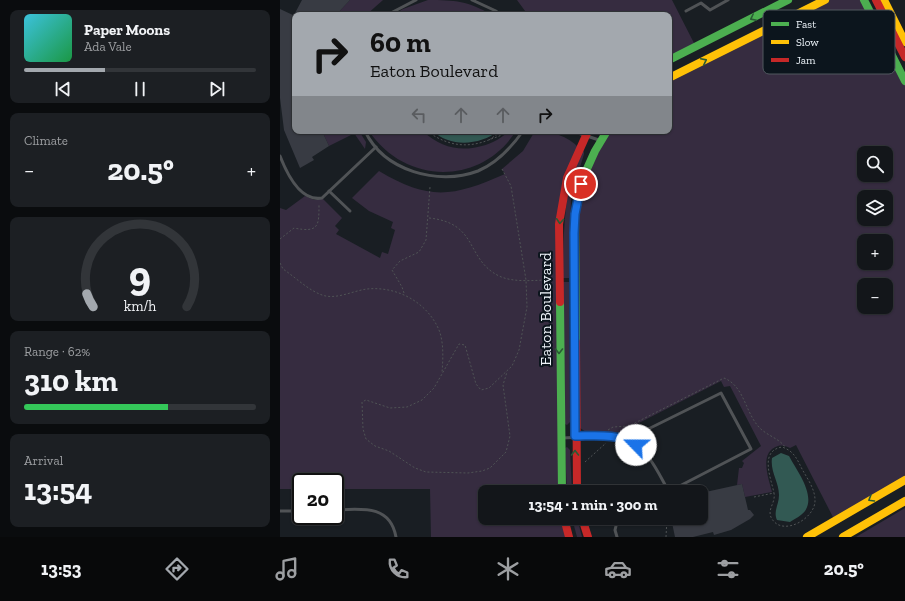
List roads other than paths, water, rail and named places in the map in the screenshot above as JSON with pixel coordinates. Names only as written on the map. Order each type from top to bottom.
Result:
[{"type":"street","points":[[805,10],[825,0]]},
{"type":"street","points":[[864,0],[869,10]]},
{"type":"street","points":[[876,0],[881,10]]},
{"type":"street","points":[[884,0],[889,10]]},
{"type":"street","points":[[766,10],[783,1]]},
{"type":"street","points":[[672,58],[763,11]]},
{"type":"street","points":[[895,22],[905,42]]},
{"type":"street","points":[[672,76],[763,31]]},
{"type":"street","points":[[895,37],[905,57]]},
{"type":"street","points":[[895,61],[905,81]]},
{"type":"street","name":"Eaton Boulevard","points":[[562,485],[560,438],[559,224],[567,178],[587,134]]},
{"type":"street","name":"Eaton Boulevard","points":[[577,485],[575,436],[575,214],[578,194],[584,174],[605,134]]},
{"type":"street","points":[[808,537],[905,480]]},
{"type":"street","points":[[843,537],[905,501]]},
{"type":"street","points":[[566,525],[569,537]]},
{"type":"street","points":[[584,525],[588,537]]},
{"type":"lane","points":[[393,12],[416,0]]},
{"type":"lane","points":[[472,0],[497,12]]},
{"type":"lane","points":[[686,11],[701,2],[710,10],[728,0]]},
{"type":"lane","points":[[367,134],[384,156],[405,169],[429,176],[454,177],[478,171],[500,158],[520,134]]},
{"type":"lane","points":[[589,134],[600,141]]},
{"type":"lane","points":[[280,156],[297,187],[305,196],[314,200],[319,199],[329,191],[376,147]]},
{"type":"lane","points":[[329,191],[350,211]]},
{"type":"lane","points":[[628,439],[721,393],[751,449],[682,485]]},
{"type":"lane","points":[[560,438],[575,436],[615,436],[628,439],[644,450],[665,485]]},
{"type":"lane","points":[[344,509],[369,508],[379,512],[390,521],[396,537]]},
{"type":"lane","points":[[280,511],[292,511]]},
{"type":"lane","points":[[616,525],[615,530],[617,537]]}]
